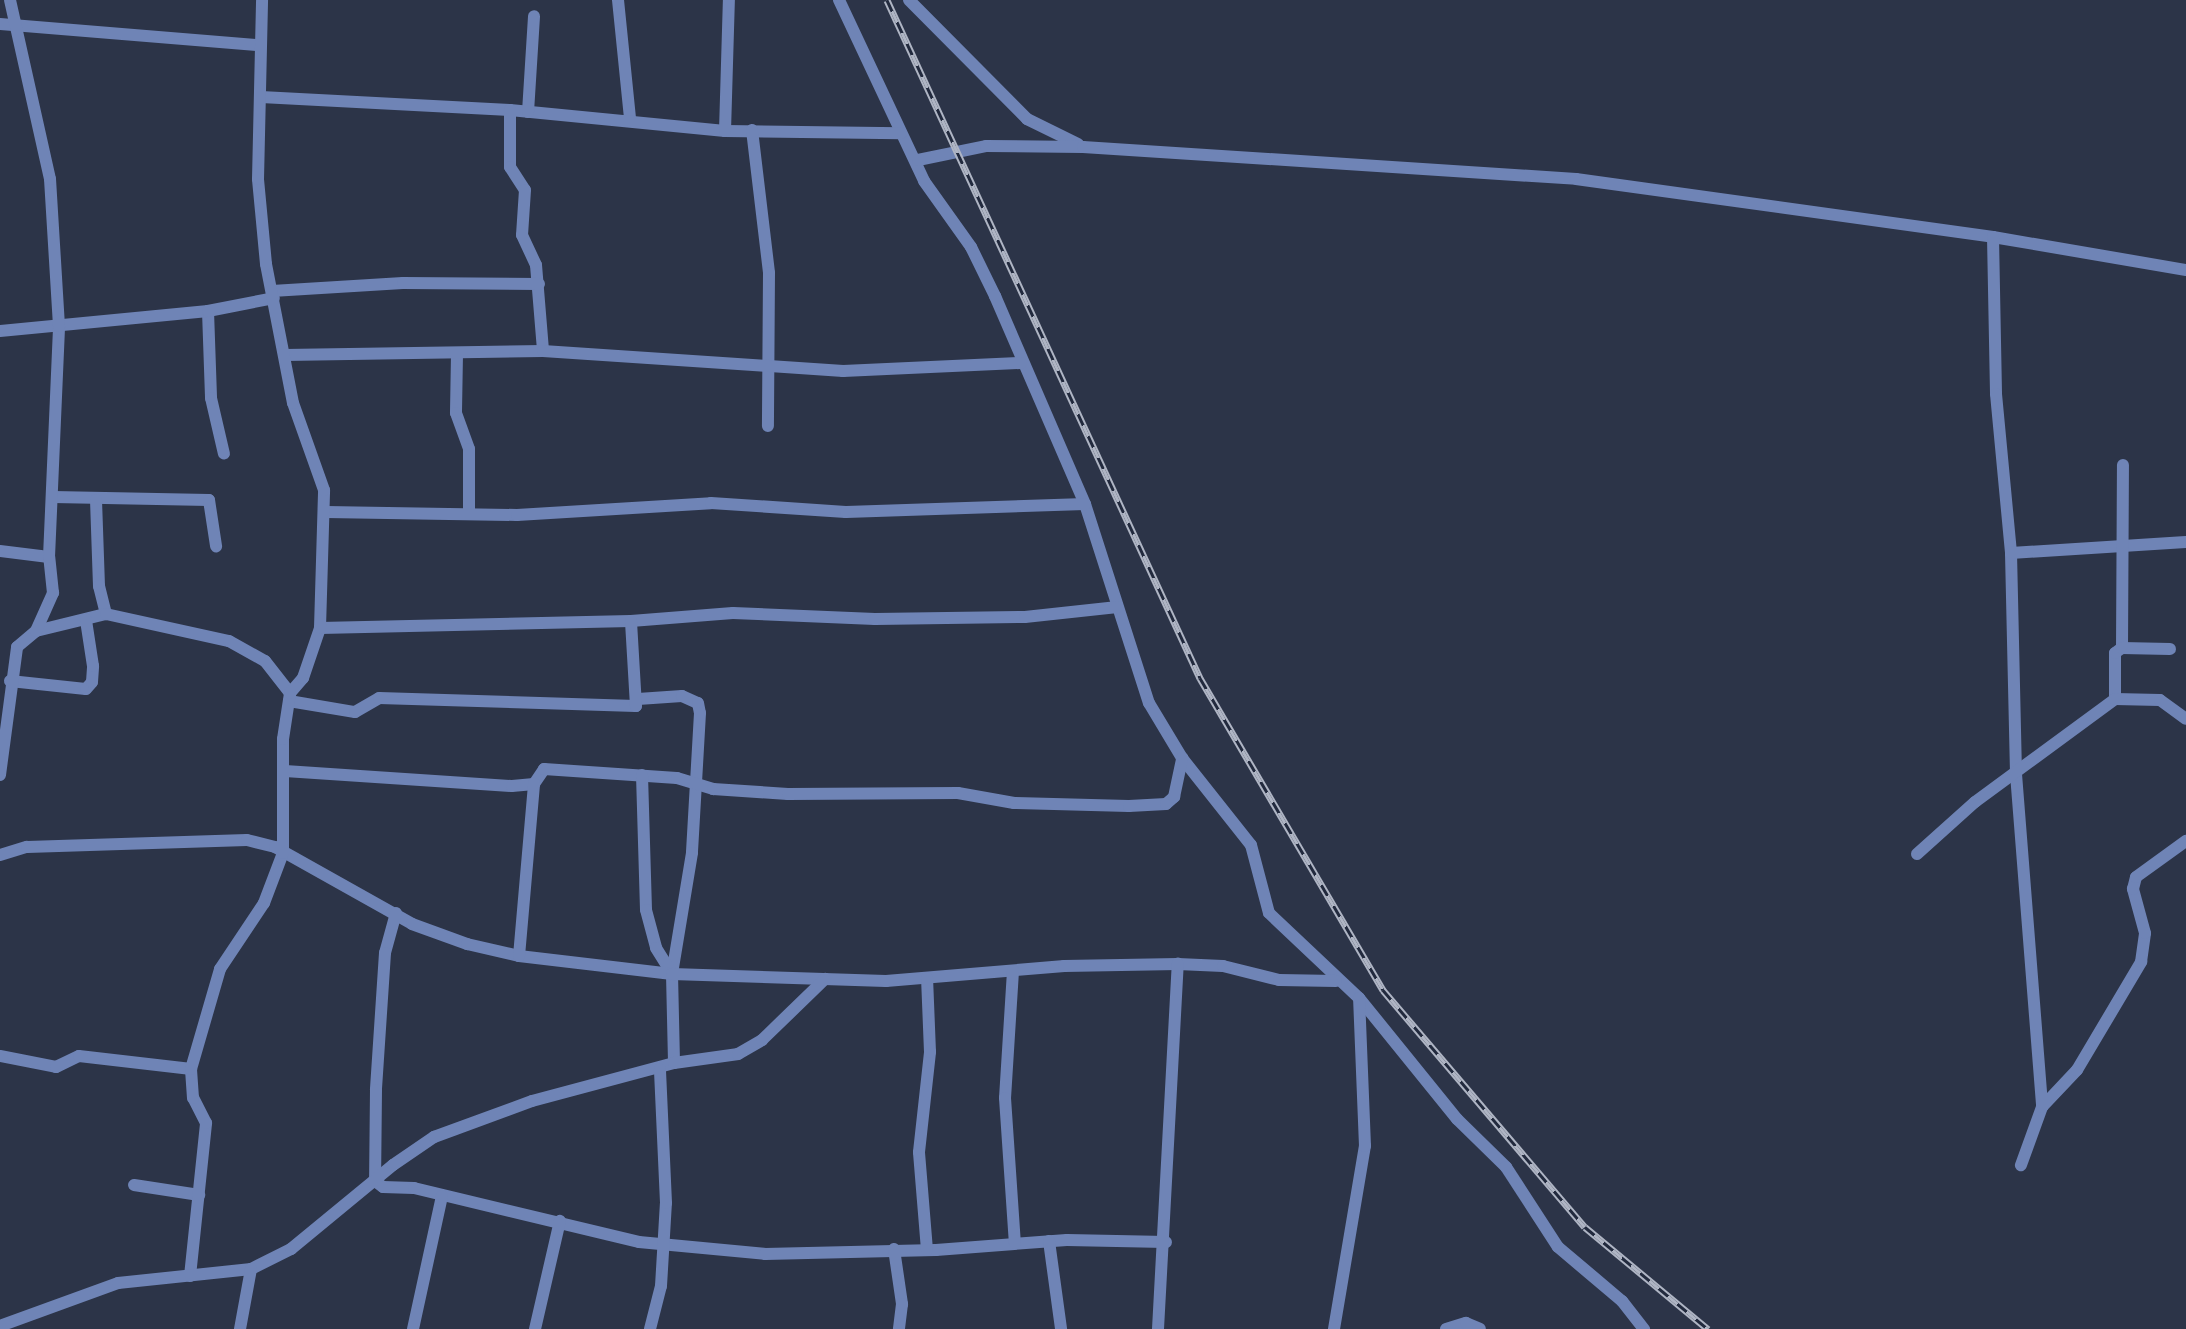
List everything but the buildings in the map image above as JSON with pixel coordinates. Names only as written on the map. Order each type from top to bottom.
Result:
[{"type":"street","points":[[0,775],[2,729],[17,647],[36,631],[53,593],[49,557],[59,326],[50,179],[22,51],[6,24],[10,0]]},
{"type":"street","points":[[190,1276],[206,1123],[193,1098],[191,1069],[220,969],[264,903],[283,853],[289,697],[303,678],[320,628],[326,512],[324,490],[300,433],[273,295],[258,179],[261,97],[258,45],[262,0]]},
{"type":"street","points":[[618,0],[630,119]]},
{"type":"street","points":[[725,131],[729,0]]},
{"type":"street","points":[[839,0],[901,133],[918,160],[924,181],[971,247],[1085,504],[1149,703],[1182,758],[1251,845],[1269,913],[1336,981],[1359,998],[1457,1119],[1506,1167],[1558,1247],[1622,1301],[1644,1329]]},
{"type":"street","points":[[909,0],[1027,119],[1083,147]]},
{"type":"street","points":[[528,112],[534,16]]},
{"type":"street","points":[[6,24],[258,45]]},
{"type":"street","points":[[261,97],[510,110],[630,119],[725,131],[901,133]]},
{"type":"street","points":[[510,110],[510,167],[525,190],[522,235],[539,284],[543,351]]},
{"type":"street","points":[[752,130],[769,273],[768,426]]},
{"type":"street","points":[[918,160],[986,146],[1083,147],[1576,179],[1993,237],[2186,270]]},
{"type":"street","points":[[1993,237],[1996,394],[2011,553],[2016,774],[2042,1107]]},
{"type":"street","points":[[0,331],[208,311],[273,295],[403,283],[539,284]]},
{"type":"street","points":[[208,311],[211,398],[224,454]]},
{"type":"street","points":[[285,355],[543,351],[766,366],[935,371],[1021,363]]},
{"type":"street","points":[[457,354],[456,413],[469,449],[469,512]]},
{"type":"street","points":[[2115,699],[2113,657],[2122,648],[2123,465]]},
{"type":"street","points":[[53,497],[209,500],[216,546]]},
{"type":"street","points":[[96,500],[99,586],[106,614]]},
{"type":"street","points":[[326,512],[517,515],[711,503],[817,512],[1085,504]]},
{"type":"street","points":[[2011,553],[2123,549],[2186,542]]},
{"type":"street","points":[[0,551],[49,557]]},
{"type":"street","points":[[320,628],[631,621],[733,613],[875,619],[1025,617],[1117,607]]},
{"type":"street","points":[[36,631],[106,614],[229,641],[265,661],[289,697],[355,712],[379,698],[636,706],[638,699],[631,621]]},
{"type":"street","points":[[10,681],[86,689],[92,682],[93,666],[86,620]]},
{"type":"street","points":[[2122,648],[2170,649]]},
{"type":"street","points":[[638,699],[682,696],[698,703],[692,853],[672,974],[674,1063]]},
{"type":"street","points":[[1917,854],[1975,802],[2115,699],[2160,700],[2186,719]]},
{"type":"street","points":[[519,956],[534,784],[544,769],[642,775],[788,794],[958,793],[1014,803],[1129,806],[1166,804],[1174,797],[1182,758]]},
{"type":"street","points":[[285,771],[534,784]]},
{"type":"street","points":[[642,775],[646,910],[656,948],[672,974]]},
{"type":"street","points":[[0,855],[27,847],[247,840],[283,853],[437,934],[519,956],[672,974],[825,979],[927,978],[1178,964],[1223,966],[1279,980],[1336,981]]},
{"type":"street","points":[[2021,1165],[2042,1107],[2077,1070],[2141,962],[2145,933],[2133,889],[2136,877],[2186,841]]},
{"type":"street","points":[[375,1181],[385,953],[396,913]]},
{"type":"street","points":[[1158,1329],[1166,1242],[1178,964]]},
{"type":"street","points":[[1013,971],[1005,1098],[1015,1243]]},
{"type":"street","points":[[927,978],[930,1052],[919,1152],[927,1250]]},
{"type":"street","points":[[0,1326],[118,1283],[251,1269],[291,1249],[434,1137],[532,1101],[674,1063],[738,1054],[762,1040],[825,979]]},
{"type":"street","points":[[1334,1329],[1365,1136],[1357,1035],[1359,998]]},
{"type":"street","points":[[0,1056],[56,1067],[70,1056],[79,1056],[191,1069]]},
{"type":"street","points":[[650,1329],[661,1286],[663,1243],[660,1069]]},
{"type":"street","points":[[375,1181],[390,1189],[404,1186],[663,1243],[765,1254],[927,1250],[1049,1241],[1166,1242]]},
{"type":"street","points":[[134,1185],[199,1195]]},
{"type":"street","points":[[413,1329],[442,1196]]},
{"type":"street","points":[[535,1329],[560,1221]]},
{"type":"street","points":[[1049,1241],[1061,1329]]},
{"type":"street","points":[[894,1249],[902,1304],[899,1329]]},
{"type":"street","points":[[240,1329],[251,1269]]},
{"type":"street","points":[[1446,1329],[1466,1323],[1480,1329]]},
{"type":"railway","points":[[887,0],[1200,678],[1383,990],[1585,1227],[1708,1329]]}]
